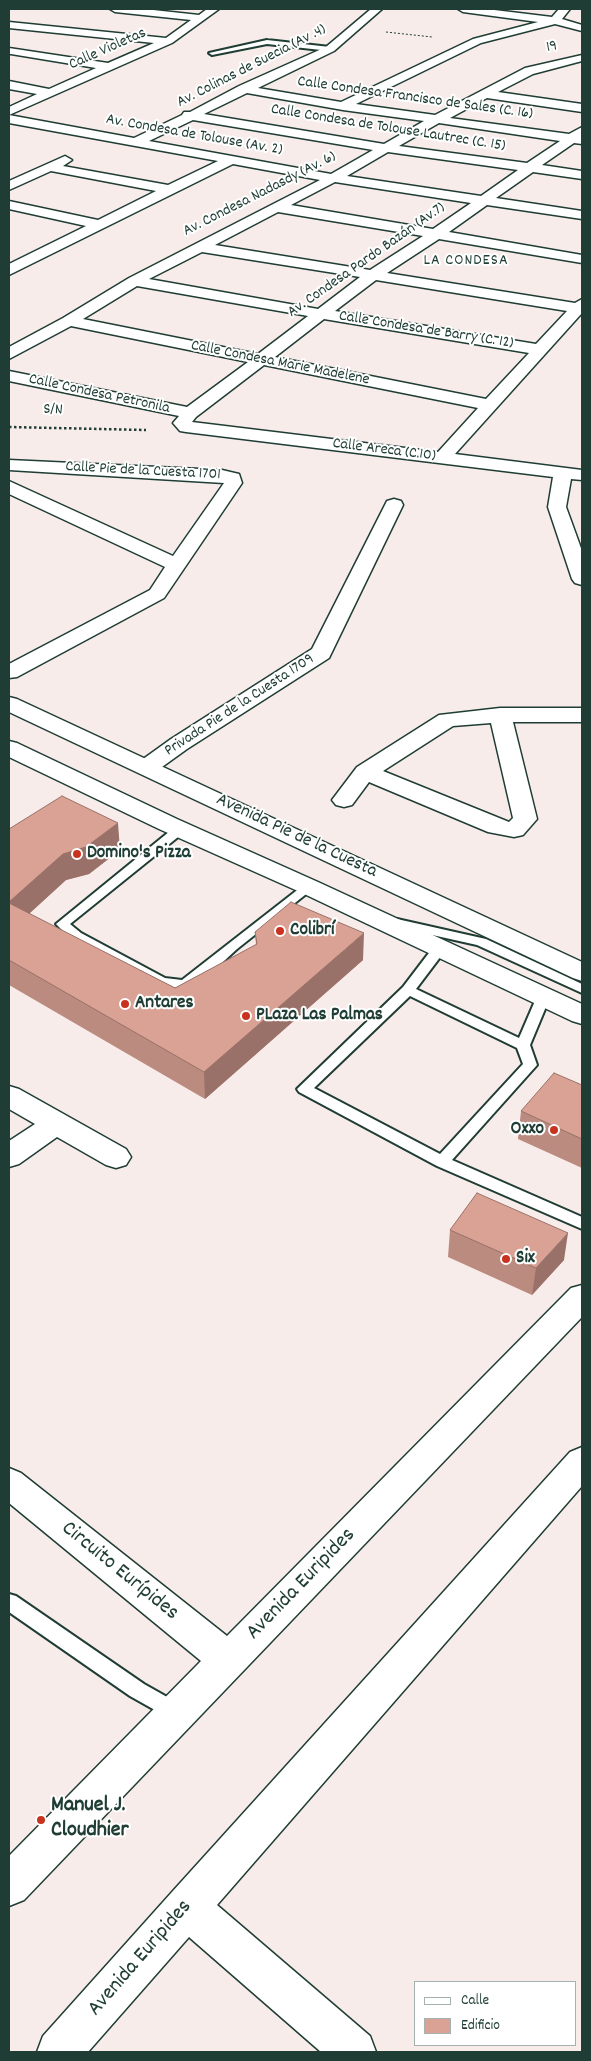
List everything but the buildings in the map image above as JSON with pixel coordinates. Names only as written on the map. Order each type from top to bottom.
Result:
[{"type":"street","points":[[115,9],[201,18]]},
{"type":"street","name":"Calle Violetas","points":[[9,111],[168,41],[214,9]]},
{"type":"street","name":"Av. Colinas de Suecia (Av .4)","points":[[134,143],[330,49],[377,9]]},
{"type":"street","points":[[462,9],[555,21],[582,28]]},
{"type":"street","points":[[342,106],[477,41],[555,21],[564,9]]},
{"type":"street","points":[[9,25],[168,41]]},
{"type":"street","points":[[10,51],[64,30]]},
{"type":"street","points":[[10,51],[110,67]]},
{"type":"street","name":"19","points":[[530,71],[582,58]]},
{"type":"street","points":[[530,71],[565,75]]},
{"type":"street","name":"Av. Condesa Nadasdy (Av. 6)","points":[[9,354],[69,321],[134,281],[276,206],[334,178],[436,120],[530,71]]},
{"type":"street","points":[[9,85],[50,93]]},
{"type":"street","name":"Calle Condesa Francisco de Sales (C. 16)","points":[[244,89],[436,120],[579,136]]},
{"type":"street","points":[[485,94],[582,108]]},
{"type":"street","name":"Calle Condesa de Tolouse Lautrec (C. 15)","points":[[190,115],[386,148],[582,175]]},
{"type":"street","name":"Av. Condesa de Tolouse (Av. 2)","points":[[13,122],[334,178],[582,215]]},
{"type":"street","name":"Av. Condesa Pardo Bazán (Av.7)","points":[[188,420],[260,360],[373,275],[435,235],[528,168],[579,136]]},
{"type":"street","points":[[92,147],[110,139]]},
{"type":"street","points":[[9,186],[75,155]]},
{"type":"street","points":[[9,270],[230,160]]},
{"type":"street","points":[[49,167],[170,190]]},
{"type":"street","points":[[9,204],[101,225]]},
{"type":"street","points":[[276,206],[582,259]]},
{"type":"street","points":[[199,247],[580,306]]},
{"type":"street","points":[[9,258],[26,262]]},
{"type":"street","name":"Calle Condesa de Barry (C. 12)","points":[[134,281],[541,350]]},
{"type":"street","points":[[442,458],[580,306]]},
{"type":"street","name":"Calle Condesa Marie Madelene","points":[[69,321],[491,405]]},
{"type":"street","name":"Calle Condesa Petronila","points":[[9,376],[188,420]]},
{"type":"street","name":"Calle Areca (C.10)","points":[[188,420],[442,458],[573,474]]},
{"type":"street","name":"Calle Pie de la Cuesta 1701","points":[[9,465],[222,476],[232,478],[233,483],[157,594],[9,672]]},
{"type":"street","points":[[573,474],[557,507],[582,579]]},
{"type":"street","points":[[9,487],[177,566]]},
{"type":"street","name":"Privada Pie de la Cuesta 1709","points":[[147,767],[179,744],[321,653],[394,505]]},
{"type":"street","name":"Avenida Pie de la Cuesta","points":[[9,704],[582,972]]},
{"type":"street","points":[[365,772],[497,827],[514,830],[525,819],[500,715]]},
{"type":"street","points":[[344,800],[365,772],[447,720],[500,715],[582,715]]},
{"type":"street","points":[[9,748],[179,830],[309,887],[582,1015]]},
{"type":"street","points":[[9,1096],[116,1156]]},
{"type":"street","points":[[9,1156],[56,1123]]},
{"type":"street","name":"Avenida Euripides","points":[[13,1881],[582,1297]]},
{"type":"street","name":"Avenida Euripides","points":[[59,2052],[582,1462]]},
{"type":"street","name":"Circuito Eurípides","points":[[9,1483],[228,1660]]},
{"type":"street","points":[[187,1907],[354,2052]]},
{"type":"lane","points":[[212,52],[267,42],[330,49]]},
{"type":"lane","points":[[179,830],[62,924],[76,936],[162,982],[184,985],[207,969],[232,946],[309,887]]},
{"type":"lane","points":[[375,918],[481,942],[582,989]]},
{"type":"lane","points":[[440,948],[408,990],[304,1089],[442,1162],[582,1223]]},
{"type":"lane","points":[[408,990],[523,1045]]},
{"type":"lane","points":[[442,1162],[530,1065],[523,1045],[543,997]]},
{"type":"lane","points":[[9,1602],[137,1690],[177,1713]]},
{"type":"path","points":[[353,29],[477,41]]},
{"type":"path","name":"S/N","points":[[9,427],[134,431],[188,420]]},
{"type":"place","name":"Domino's Pizza","points":[[77,854]]},
{"type":"place","name":"Colibrí","points":[[280,931]]},
{"type":"place","name":"Antares","points":[[125,1004]]},
{"type":"place","name":"PLaza Las Palmas","points":[[246,1016]]},
{"type":"place","name":"Oxxo","points":[[554,1130]]},
{"type":"place","name":"Six","points":[[506,1259]]},
{"type":"place","name":"Manuel J. Cloudhier","points":[[41,1820]]},
{"type":"district","name":"LA CONDESA","points":[[466,262]]}]
